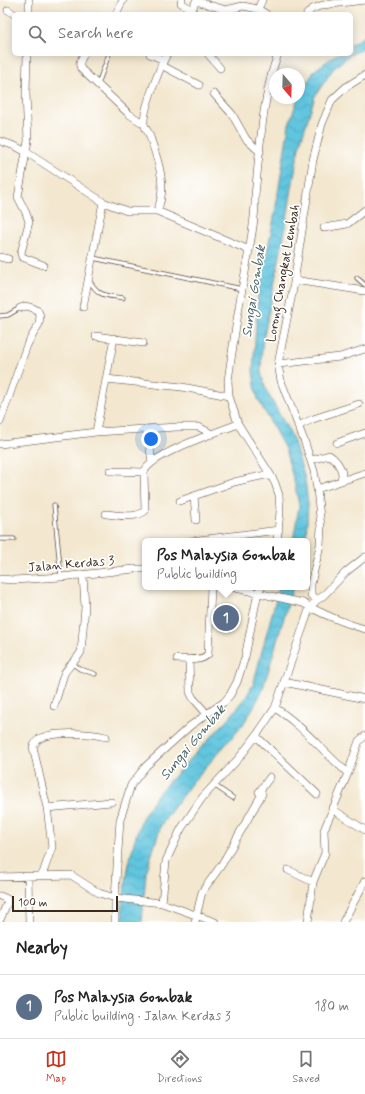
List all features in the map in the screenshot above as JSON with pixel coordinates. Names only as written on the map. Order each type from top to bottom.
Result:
[{"type":"street","points":[[29,0],[29,12]]},
{"type":"street","points":[[117,12],[123,0]]},
{"type":"street","points":[[182,0],[181,3],[191,12],[196,1],[226,10],[243,6],[262,12]]},
{"type":"street","points":[[258,10],[262,0]]},
{"type":"street","points":[[309,12],[312,9],[323,5],[365,0]]},
{"type":"street","points":[[27,56],[26,93],[28,141],[18,197],[29,222],[21,253],[22,257],[43,265]]},
{"type":"street","points":[[83,56],[79,65],[81,69],[129,114],[144,124],[150,135],[160,168],[163,188],[161,202],[156,211]]},
{"type":"street","points":[[155,56],[164,60],[199,85]]},
{"type":"street","points":[[210,56],[220,68]]},
{"type":"street","points":[[278,56],[265,110],[255,195],[256,208],[228,381],[230,396],[238,424],[270,474],[279,495],[278,538]]},
{"type":"street","points":[[144,124],[146,110],[164,60]]},
{"type":"street","name":"Lorong Changkat Lembah","points":[[317,600],[312,595],[311,584],[320,544],[321,527],[317,489],[310,460],[281,381],[278,364],[294,280],[313,160],[322,124],[332,100],[346,87],[365,75]]},
{"type":"street","points":[[214,94],[232,114],[246,139],[260,152]]},
{"type":"street","points":[[0,142],[6,142],[26,152],[103,202],[127,211],[156,211],[249,250]]},
{"type":"street","points":[[84,307],[103,202]]},
{"type":"street","points":[[324,228],[347,224],[365,210]]},
{"type":"street","points":[[0,257],[8,259]]},
{"type":"street","points":[[294,280],[365,291]]},
{"type":"street","points":[[0,422],[28,345],[39,324],[40,316],[38,311],[26,306],[20,308]]},
{"type":"street","points":[[96,336],[143,343]]},
{"type":"street","points":[[96,432],[114,338]]},
{"type":"street","points":[[278,364],[340,356],[365,349]]},
{"type":"street","points":[[106,379],[182,387],[230,396]]},
{"type":"street","points":[[298,426],[313,419],[359,404]]},
{"type":"street","points":[[106,514],[141,515],[145,511],[144,472],[152,462],[180,447],[238,424]]},
{"type":"street","points":[[0,444],[96,432],[189,426],[199,427],[212,434]]},
{"type":"street","points":[[147,429],[152,462]]},
{"type":"street","points":[[337,443],[365,433]]},
{"type":"street","points":[[310,460],[329,455],[332,456],[342,473],[340,482]]},
{"type":"street","points":[[110,471],[144,472]]},
{"type":"street","points":[[317,489],[365,473]]},
{"type":"street","points":[[180,501],[234,482],[270,474]]},
{"type":"street","points":[[194,496],[196,520]]},
{"type":"street","points":[[215,538],[279,530]]},
{"type":"street","points":[[162,903],[166,862],[181,829],[202,798],[256,736],[275,708],[310,607],[346,572],[365,558]]},
{"type":"street","name":"Jalan Kerdas 3","points":[[0,579],[14,580],[60,577],[142,569]]},
{"type":"street","points":[[54,706],[66,669],[73,664],[81,652],[85,607],[82,575]]},
{"type":"street","points":[[177,659],[201,659],[206,657],[208,654],[211,590]]},
{"type":"street","points":[[115,922],[118,898],[120,820],[131,785],[146,766],[190,726],[224,702],[230,695],[237,682],[247,650],[259,590],[304,603],[310,607],[365,629]]},
{"type":"street","points":[[189,659],[190,692],[206,714]]},
{"type":"street","points":[[284,682],[365,699]]},
{"type":"street","points":[[275,708],[287,715],[348,773]]},
{"type":"street","points":[[42,876],[52,847],[47,808],[34,747],[37,740],[45,736],[66,734],[92,734],[106,737]]},
{"type":"street","points":[[256,736],[317,794]]},
{"type":"street","points":[[308,922],[313,882],[324,853],[324,830],[348,773],[359,741],[365,736]]},
{"type":"street","points":[[195,919],[202,892],[225,858],[262,794],[259,792],[270,777]]},
{"type":"street","points":[[47,808],[111,802]]},
{"type":"street","points":[[332,810],[365,830]]},
{"type":"street","points":[[288,870],[313,882]]},
{"type":"street","points":[[0,878],[71,875],[98,893],[118,898],[162,903],[195,919],[215,922]]},
{"type":"street","points":[[28,877],[29,922]]},
{"type":"street","points":[[343,922],[365,881]]},
{"type":"street","points":[[0,896],[7,899],[7,903],[0,920]]},
{"type":"lane","points":[[98,84],[108,56]]},
{"type":"lane","points":[[93,258],[242,289]]},
{"type":"lane","points":[[358,278],[365,285]]},
{"type":"lane","points":[[89,279],[97,291],[109,296],[123,298]]},
{"type":"lane","points":[[0,316],[8,315],[20,308]]},
{"type":"lane","points":[[54,505],[60,577]]},
{"type":"lane","points":[[0,539],[14,539]]},
{"type":"lane","points":[[73,664],[95,674]]},
{"type":"lane","points":[[214,786],[233,798]]},
{"type":"water","name":"Sungai Gombak","points":[[365,36],[365,47],[353,53],[353,43]]},
{"type":"water","name":"Sungai Gombak","points":[[334,56],[348,56],[333,69],[315,96],[299,147],[285,230],[262,346],[261,372],[266,390],[293,439],[305,479],[308,504],[306,538],[294,538],[299,506],[295,485],[285,449],[258,399],[253,371],[258,296],[274,218],[289,124],[296,104],[305,104],[305,86],[315,70]]},
{"type":"water","name":"Sungai Gombak","points":[[278,590],[292,590],[262,692],[242,726],[190,785],[161,825],[146,873],[142,922],[123,922],[122,907],[128,868],[134,842],[142,818],[159,792],[229,718],[244,700],[253,685]]},
{"type":"place","name":"Pos Malaysia Gombak","points":[[226,618]]}]
